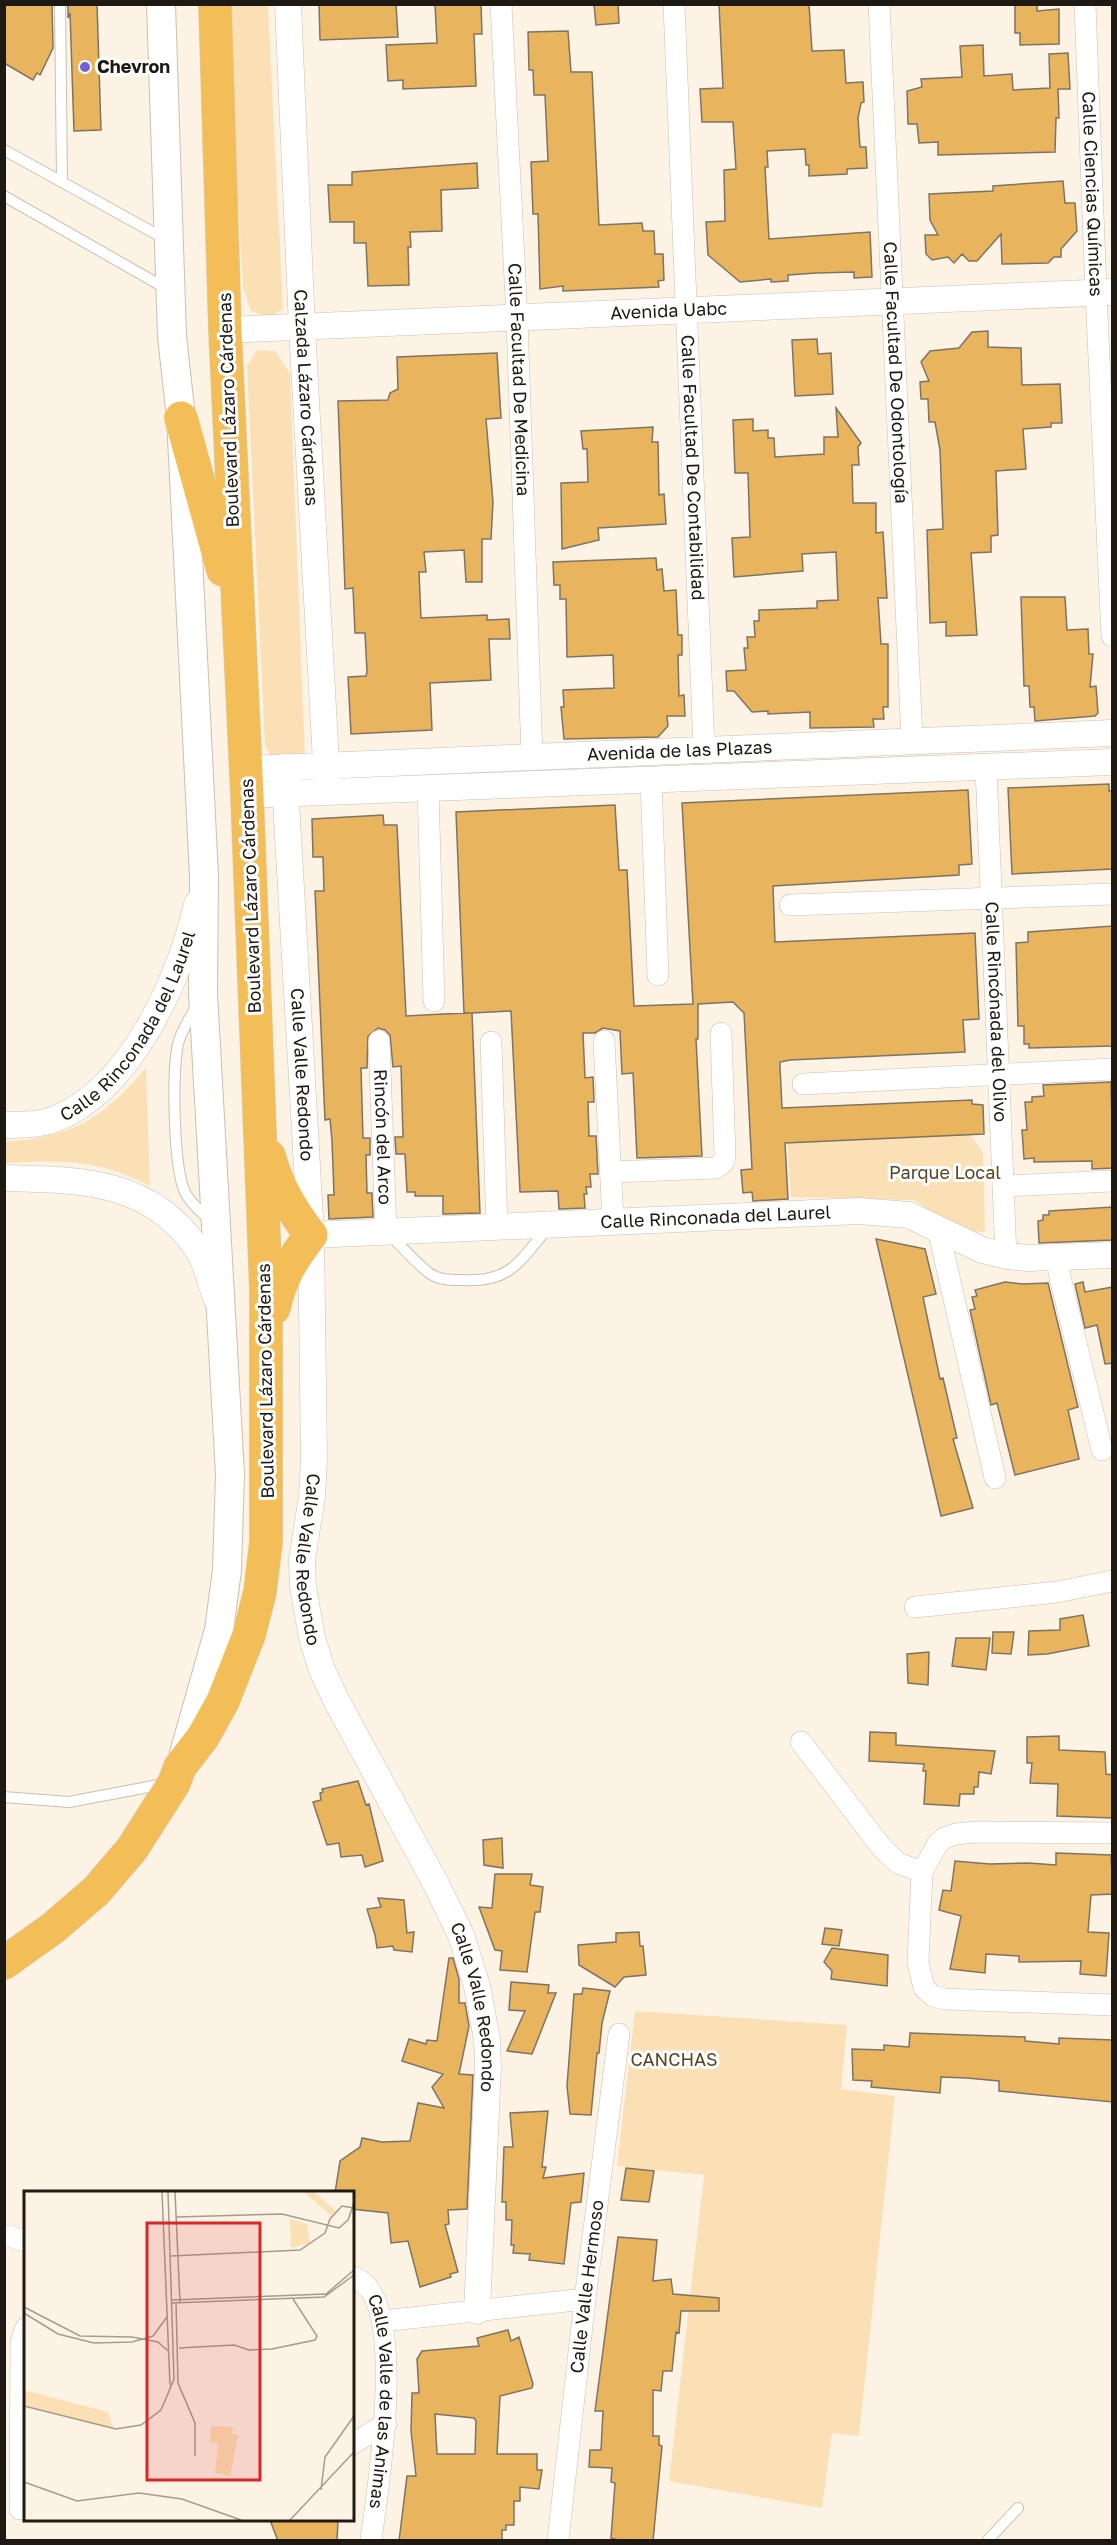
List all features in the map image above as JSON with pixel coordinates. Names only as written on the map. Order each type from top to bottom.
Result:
[{"type":"highway","name":"Boulevard Lázaro Cárdenas","points":[[4,1963],[53,1928],[96,1891],[132,1849],[203,1737],[223,1701],[249,1635],[260,1592],[267,1532],[267,1351],[247,782],[225,330],[215,4]]},
{"type":"highway","points":[[181,418],[239,626]]},
{"type":"highway","points":[[258,1117],[274,1174],[293,1212],[311,1235],[282,1277],[274,1305],[267,1351]]},
{"type":"main road","name":"Boulevard Lázaro Cárdenas","points":[[161,4],[170,291],[181,418],[204,876],[203,993],[230,1474],[228,1570],[219,1630],[177,1775]]},
{"type":"street","name":"Calzada Lázaro Cárdenas","points":[[288,4],[302,328],[328,792]]},
{"type":"street","name":"Calle Facultad De Medicina","points":[[501,4],[517,319],[532,757]]},
{"type":"street","name":"Calle Facultad De Contabilidad","points":[[674,4],[704,749]]},
{"type":"street","name":"Calle Facultad De Odontología","points":[[879,4],[912,740]]},
{"type":"street","name":"Calle Ciencias Químicas","points":[[1085,4],[1104,293],[1113,636]]},
{"type":"street","name":"Avenida Uabc","points":[[225,330],[1104,293]]},
{"type":"street","name":"Avenida de las Plazas","points":[[247,782],[284,767],[1113,733]]},
{"type":"street","name":"Avenida de las Plazas","points":[[247,782],[286,794],[1113,762]]},
{"type":"street","name":"Calle Valle Redondo","points":[[284,767],[311,1235],[314,1459],[312,1496],[302,1560],[303,1587],[312,1638],[322,1670],[436,1884],[461,1935],[477,1986],[487,2039],[488,2066],[477,2311]]},
{"type":"street","name":"Calle Rincónada del Olivo","points":[[986,768],[1006,1256]]},
{"type":"street","points":[[651,780],[657,975]]},
{"type":"street","points":[[428,788],[434,1001]]},
{"type":"street","name":"Calle Rinconada del Laurel","points":[[4,1125],[53,1119],[83,1104],[118,1071],[136,1049],[173,979],[190,936],[204,876]]},
{"type":"street","points":[[790,905],[1113,894]]},
{"type":"street","points":[[611,1172],[716,1168],[723,1163],[725,1156],[721,1033]]},
{"type":"street","name":"Rincón del Arco","points":[[379,1041],[387,1232]]},
{"type":"street","points":[[604,1041],[613,1221]]},
{"type":"street","points":[[491,1042],[497,1227]]},
{"type":"street","points":[[803,1084],[1113,1069]]},
{"type":"street","points":[[4,1178],[75,1180],[109,1185],[143,1199],[175,1222],[197,1248],[222,1316]]},
{"type":"street","points":[[1003,1186],[1113,1181]]},
{"type":"street","name":"Calle Rinconada del Laurel","points":[[311,1235],[859,1211],[909,1215],[982,1250],[1006,1256],[1058,1258],[1113,1255]]},
{"type":"street","points":[[938,1229],[995,1478]]},
{"type":"street","points":[[1058,1258],[1059,1273],[1102,1450]]},
{"type":"street","points":[[915,1607],[1057,1592],[1113,1581]]},
{"type":"street","points":[[801,1742],[882,1848],[898,1863],[922,1872]]},
{"type":"street","points":[[1113,1833],[956,1834],[944,1838],[936,1845],[922,1872],[920,1977],[924,1988],[933,1996],[945,1999],[1113,2005]]},
{"type":"street","name":"Calle Valle Hermoso","points":[[558,2541],[585,2299],[619,2034]]},
{"type":"street","points":[[4,2235],[24,2240]]},
{"type":"street","name":"Calle Valle de las Animas","points":[[354,2277],[361,2279],[370,2287],[383,2321],[386,2340],[386,2424],[371,2541]]},
{"type":"street","points":[[383,2321],[585,2299]]},
{"type":"street","points":[[17,2509],[21,2342],[24,2334]]},
{"type":"street","points":[[354,2443],[386,2424]]},
{"type":"lane","points":[[60,4],[62,180]]},
{"type":"lane","points":[[4,150],[62,180],[170,242]]},
{"type":"lane","points":[[4,196],[170,291]]},
{"type":"lane","points":[[387,1232],[430,1274],[440,1279],[483,1281],[495,1278],[517,1265],[551,1224]]},
{"type":"lane","points":[[4,1797],[69,1802],[177,1775]]},
{"type":"lane","points":[[988,2541],[1018,2508]]},
{"type":"green space","points":[[227,5],[268,5],[283,309],[270,318],[251,311],[243,287]]},
{"type":"green space","points":[[257,350],[275,351],[290,374],[305,758],[272,760],[265,745],[247,366]]},
{"type":"green space","points":[[146,1068],[150,1186],[114,1171],[79,1163],[5,1163],[5,1142],[50,1135],[84,1123],[114,1101]]},
{"type":"green space","name":"Parque Local","points":[[969,1133],[983,1153],[985,1232],[965,1231],[913,1200],[791,1197],[787,1141]]},
{"type":"green space","name":"CANCHAS","points":[[635,2011],[847,2025],[841,2089],[895,2096],[859,2436],[832,2433],[822,2508],[669,2481],[704,2175],[617,2166]]},
{"type":"building","points":[[4,4],[52,4],[53,48],[40,75],[37,73],[33,80],[4,63]]},
{"type":"building","name":"Chevron","points":[[68,4],[97,4],[101,130],[74,131]]},
{"type":"building","points":[[319,4],[396,4],[398,37],[320,40]]},
{"type":"building","points":[[435,4],[481,4],[482,34],[474,34],[476,86],[403,89],[403,80],[388,81],[386,45],[437,43]]},
{"type":"building","points":[[594,4],[618,4],[619,23],[596,25]]},
{"type":"building","points":[[719,4],[809,4],[812,51],[844,50],[846,83],[863,82],[864,102],[861,103],[858,118],[860,147],[866,147],[867,168],[847,169],[847,174],[809,176],[805,149],[767,151],[768,167],[765,167],[769,239],[870,232],[872,277],[854,278],[854,272],[816,273],[788,275],[788,281],[771,282],[771,279],[740,282],[708,255],[706,222],[725,221],[724,170],[736,169],[733,122],[702,122],[700,89],[723,88]]},
{"type":"building","points":[[1015,4],[1037,4],[1037,11],[1059,9],[1059,44],[1020,45],[1020,33],[1015,33]]},
{"type":"building","points":[[568,31],[571,72],[592,72],[599,225],[642,223],[643,231],[654,231],[655,254],[663,254],[664,280],[658,281],[659,287],[563,291],[563,286],[540,289],[538,214],[533,214],[531,162],[548,161],[545,95],[534,95],[533,70],[529,70],[528,32]]},
{"type":"building","points":[[983,45],[984,76],[1012,74],[1013,90],[1050,88],[1049,54],[1068,53],[1070,89],[1058,89],[1059,118],[1056,118],[1055,152],[938,155],[938,142],[919,143],[917,124],[908,124],[907,91],[922,87],[921,79],[962,77],[960,46]]},
{"type":"building","points":[[477,163],[478,188],[441,190],[442,231],[410,232],[409,285],[368,286],[366,243],[354,243],[354,222],[330,222],[328,185],[352,185],[352,172]]},
{"type":"building","points":[[1063,181],[1065,203],[1075,203],[1077,231],[1061,249],[1061,257],[1054,257],[1048,263],[1002,264],[1001,234],[977,261],[969,261],[962,254],[954,263],[948,257],[932,260],[926,254],[925,235],[938,235],[930,220],[929,194],[993,191],[993,186]]},
{"type":"building","points":[[988,331],[988,347],[1021,348],[1022,385],[1060,384],[1062,423],[1051,423],[1051,427],[1023,429],[1026,469],[996,471],[998,535],[991,536],[991,552],[971,553],[977,635],[946,636],[946,622],[930,623],[927,530],[943,529],[940,450],[935,422],[929,422],[928,399],[921,399],[920,382],[929,381],[921,362],[930,351],[959,348],[972,332]]},
{"type":"building","points":[[817,339],[818,354],[831,353],[833,394],[795,396],[792,340]]},
{"type":"building","points":[[497,353],[501,418],[486,419],[493,502],[491,539],[482,539],[482,582],[466,582],[464,550],[424,552],[426,572],[419,572],[421,618],[487,615],[487,620],[509,619],[510,639],[489,639],[491,680],[430,683],[432,730],[351,734],[348,677],[366,676],[367,672],[365,633],[355,633],[353,588],[345,589],[338,401],[388,400],[390,393],[398,389],[397,357]]},
{"type":"building","points":[[836,408],[861,443],[858,447],[859,465],[852,465],[853,503],[876,503],[876,533],[883,532],[887,598],[878,598],[881,644],[888,644],[888,707],[883,707],[884,719],[873,719],[874,727],[810,728],[810,712],[768,714],[768,711],[752,712],[734,691],[727,691],[726,671],[746,670],[744,648],[748,648],[747,637],[755,637],[754,621],[759,621],[759,610],[817,608],[817,601],[838,600],[836,552],[802,554],[803,571],[734,577],[732,538],[750,537],[748,473],[735,473],[733,420],[753,419],[753,431],[768,430],[768,438],[774,438],[775,457],[824,454],[824,437],[838,437]]},
{"type":"building","points":[[653,427],[652,442],[658,442],[659,495],[664,494],[666,524],[598,528],[599,540],[562,549],[561,483],[588,482],[587,449],[583,449],[581,431]]},
{"type":"building","points":[[656,558],[657,570],[662,569],[664,591],[676,590],[678,635],[682,635],[682,655],[678,655],[679,696],[684,695],[685,716],[667,716],[668,726],[658,737],[564,739],[561,707],[564,707],[563,690],[614,688],[613,655],[567,657],[566,599],[560,599],[560,585],[554,585],[553,562]]},
{"type":"building","points":[[1021,597],[1065,597],[1067,630],[1088,629],[1089,654],[1093,654],[1090,687],[1096,686],[1098,713],[1095,716],[1035,721],[1034,707],[1030,707],[1029,686],[1024,686]]},
{"type":"building","points":[[1109,784],[1109,791],[1113,791],[1113,869],[1012,874],[1008,788]]},
{"type":"building","points":[[968,790],[972,864],[959,865],[959,875],[773,886],[775,942],[975,933],[979,1019],[963,1020],[965,1052],[790,1060],[780,1062],[780,1066],[782,1108],[972,1100],[972,1104],[983,1105],[984,1134],[785,1143],[788,1199],[753,1201],[752,1192],[743,1193],[741,1170],[752,1169],[744,1013],[733,1002],[698,1004],[698,1039],[696,1039],[702,1156],[637,1158],[633,1073],[622,1074],[620,1031],[603,1028],[595,1033],[583,1033],[585,1078],[593,1077],[594,1102],[588,1102],[589,1136],[596,1136],[598,1174],[590,1174],[591,1187],[586,1187],[587,1194],[584,1194],[585,1208],[559,1209],[558,1191],[520,1192],[511,1011],[472,1013],[480,1213],[443,1214],[443,1196],[415,1196],[415,1192],[407,1192],[405,1154],[396,1154],[395,1137],[403,1137],[401,1066],[393,1067],[390,1035],[378,1028],[368,1036],[367,1068],[361,1068],[363,1138],[370,1138],[370,1155],[366,1155],[367,1193],[372,1193],[373,1217],[329,1219],[328,1195],[334,1195],[332,1141],[330,1119],[325,1120],[315,891],[324,891],[323,857],[313,857],[312,819],[383,815],[384,825],[397,825],[406,1016],[471,1013],[464,1013],[456,812],[615,805],[619,870],[627,870],[634,1006],[693,1004],[682,803]]},
{"type":"building","points":[[1113,926],[1113,1046],[1029,1048],[1029,1044],[1024,1044],[1024,1026],[1018,1026],[1016,943],[1028,942],[1028,932]]},
{"type":"building","points":[[1111,1082],[1113,1168],[1092,1169],[1092,1161],[1034,1162],[1034,1158],[1024,1159],[1022,1130],[1027,1130],[1025,1102],[1032,1102],[1032,1097],[1044,1096],[1043,1085]]},
{"type":"building","points":[[1113,1207],[1113,1240],[1039,1243],[1038,1221],[1043,1220],[1043,1215],[1049,1215],[1049,1211]]},
{"type":"building","points":[[876,1239],[925,1249],[936,1294],[923,1297],[940,1379],[943,1378],[957,1438],[953,1439],[973,1508],[941,1516]]},
{"type":"building","points":[[1005,1282],[1048,1283],[1078,1407],[1068,1410],[1079,1459],[1015,1475],[997,1403],[991,1405],[970,1310],[975,1309],[972,1297],[977,1296],[975,1290]]},
{"type":"building","points":[[1083,1282],[1085,1292],[1113,1287],[1113,1363],[1105,1364],[1097,1325],[1085,1328],[1075,1284]]},
{"type":"building","points":[[1083,1615],[1089,1646],[1028,1655],[1029,1631],[1060,1630],[1060,1619]]},
{"type":"building","points":[[993,1632],[1014,1632],[1011,1654],[992,1653]]},
{"type":"building","points":[[956,1638],[990,1638],[986,1670],[952,1666]]},
{"type":"building","points":[[929,1652],[928,1685],[908,1683],[907,1654]]},
{"type":"building","points":[[870,1732],[896,1733],[896,1745],[995,1751],[991,1774],[979,1772],[978,1787],[974,1787],[974,1794],[960,1794],[959,1806],[924,1804],[926,1771],[923,1771],[924,1764],[869,1761]]},
{"type":"building","points":[[1059,1736],[1059,1750],[1105,1752],[1106,1774],[1113,1775],[1113,1818],[1057,1816],[1058,1784],[1030,1783],[1032,1763],[1027,1763],[1027,1737]]},
{"type":"building","points":[[358,1781],[366,1805],[369,1804],[383,1861],[365,1867],[362,1855],[341,1857],[339,1843],[327,1845],[313,1802],[321,1800],[322,1789]]},
{"type":"building","points":[[502,1838],[503,1868],[484,1865],[483,1840]]},
{"type":"building","points":[[1056,1853],[1111,1855],[1113,1894],[1091,1895],[1088,1932],[1109,1933],[1106,1976],[1080,1974],[1081,1961],[1019,1962],[1019,1956],[986,1954],[985,1973],[950,1969],[961,1916],[939,1910],[943,1890],[951,1891],[955,1861],[1056,1865]]},
{"type":"building","points":[[495,1874],[532,1874],[530,1885],[543,1887],[540,1912],[535,1912],[527,1972],[500,1970],[502,1951],[495,1950],[479,1907],[492,1908]]},
{"type":"building","points":[[378,1898],[404,1900],[407,1933],[414,1932],[412,1952],[394,1950],[393,1946],[377,1948],[367,1909],[381,1907]]},
{"type":"building","points":[[825,1928],[842,1930],[839,1946],[822,1944]]},
{"type":"building","points":[[639,1932],[646,1975],[624,1977],[615,1987],[579,1965],[578,1945],[616,1942],[616,1933]]},
{"type":"building","points":[[832,1948],[888,1955],[887,1986],[831,1979],[832,1971],[824,1962]]},
{"type":"building","points":[[449,1958],[453,1958],[459,1979],[459,2003],[465,2003],[469,2026],[459,2074],[473,2075],[467,2209],[448,2210],[449,2224],[445,2225],[458,2272],[450,2274],[451,2277],[420,2287],[408,2241],[391,2243],[388,2213],[354,2209],[354,2191],[335,2191],[340,2161],[360,2147],[362,2138],[382,2142],[410,2141],[418,2103],[444,2108],[432,2087],[443,2074],[402,2061],[409,2039],[426,2044],[427,2040],[437,2041]]},
{"type":"building","points":[[511,1982],[549,1985],[548,1993],[556,1993],[532,2054],[507,2051],[525,2011],[509,2010]]},
{"type":"building","points":[[583,1988],[610,1991],[602,2023],[599,2053],[597,2053],[591,2115],[570,2114],[567,2086],[574,1994],[582,1994]]},
{"type":"building","points":[[910,2033],[1025,2037],[1025,2041],[1059,2044],[1059,2038],[1112,2040],[1113,2102],[999,2091],[999,2081],[967,2078],[941,2077],[940,2093],[871,2087],[872,2081],[853,2080],[852,2049],[884,2050],[884,2045],[909,2047]]},
{"type":"building","points":[[548,2111],[542,2167],[546,2167],[543,2178],[584,2173],[581,2202],[571,2203],[564,2264],[529,2260],[530,2254],[513,2253],[512,2220],[506,2220],[506,2202],[502,2202],[504,2147],[513,2147],[510,2113]]},
{"type":"building","points":[[626,2168],[654,2171],[649,2202],[621,2200]]},
{"type":"building","points":[[618,2237],[657,2240],[653,2281],[671,2279],[673,2294],[719,2298],[719,2311],[681,2311],[679,2333],[676,2332],[672,2371],[663,2371],[661,2391],[653,2390],[653,2436],[659,2436],[659,2445],[662,2446],[653,2541],[621,2541],[611,2538],[615,2483],[611,2482],[612,2468],[589,2467],[590,2450],[601,2450],[603,2411],[595,2411]]},
{"type":"building","points":[[508,2330],[511,2341],[519,2337],[533,2384],[532,2388],[500,2396],[497,2454],[537,2454],[537,2470],[542,2470],[539,2489],[520,2487],[520,2501],[514,2501],[514,2525],[506,2525],[506,2530],[502,2530],[502,2541],[399,2541],[407,2476],[416,2476],[411,2431],[412,2393],[419,2393],[417,2359],[422,2351],[479,2346],[477,2338]],"holes":[[[435,2414],[474,2418],[476,2421],[475,2454],[437,2454]]]},
{"type":"building","points":[[270,2521],[338,2521],[337,2541],[278,2541]]},
{"type":"place","name":"Chevron","points":[[85,67]]}]
